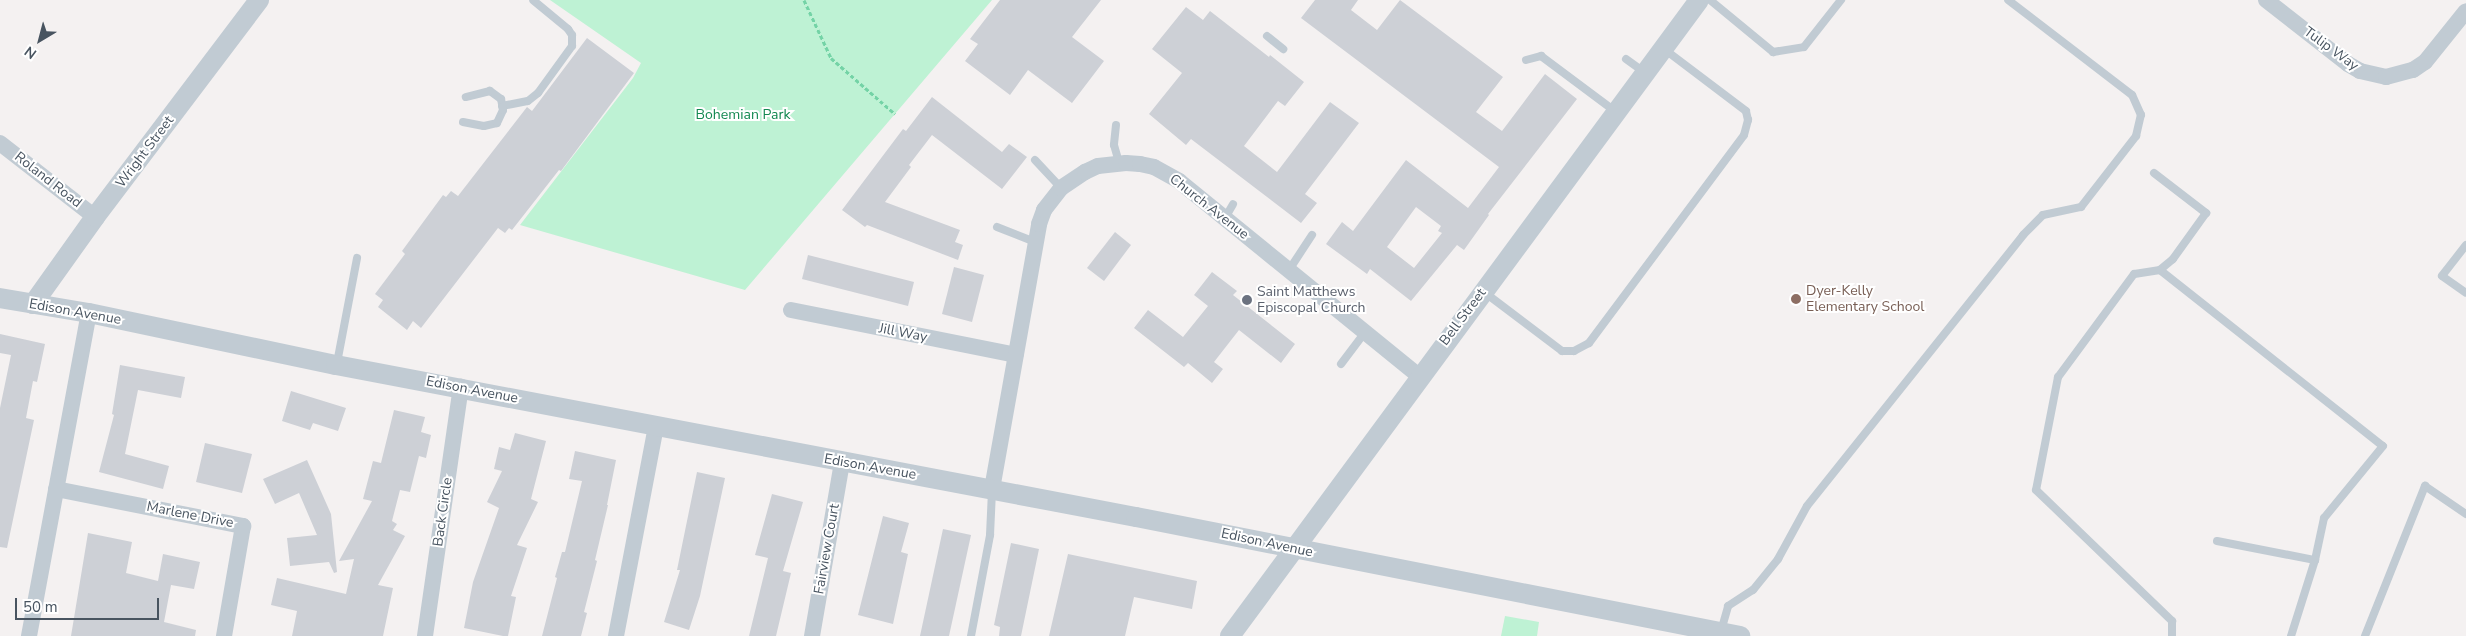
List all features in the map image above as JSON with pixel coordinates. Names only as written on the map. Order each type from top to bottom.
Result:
[{"type":"street","name":"Wright Street","points":[[32,304],[95,217],[259,0]]},
{"type":"street","name":"Bell Street","points":[[1230,636],[1419,376],[1663,48],[1701,0]]},
{"type":"street","name":"Tulip Way","points":[[2266,0],[2348,64],[2360,71],[2386,77],[2407,72],[2425,62],[2466,11]]},
{"type":"street","name":"Roland Road","points":[[0,143],[95,217]]},
{"type":"street","name":"Church Avenue","points":[[992,489],[1035,242],[1044,210],[1062,188],[1085,172],[1098,166],[1119,163],[1140,164],[1167,173],[1229,211],[1289,270],[1419,376]]},
{"type":"street","name":"Edison Avenue","points":[[0,298],[89,314],[336,365],[461,387],[656,427],[992,489],[1727,635]]},
{"type":"street","name":"Jill Way","points":[[791,310],[1016,355]]},
{"type":"street","points":[[28,636],[89,314]]},
{"type":"street","name":"Back Circle","points":[[425,636],[461,387]]},
{"type":"street","points":[[616,636],[656,427]]},
{"type":"street","name":"Fairview Court","points":[[812,636],[842,462]]},
{"type":"street","name":"Marlene Drive","points":[[56,489],[244,526],[224,636]]},
{"type":"lane","points":[[502,106],[533,98],[572,46],[572,35],[568,29],[533,0]]},
{"type":"lane","points":[[1701,0],[1774,52],[1804,47],[1841,0]]},
{"type":"lane","points":[[1727,635],[1728,606],[1753,590],[1778,559],[1807,506],[2023,235],[2043,215],[2081,207],[2136,136],[2141,115],[2132,95],[2008,0]]},
{"type":"lane","points":[[1267,36],[1283,49]]},
{"type":"lane","points":[[1483,290],[1562,351],[1574,352],[1589,343],[1744,135],[1748,120],[1746,110],[1663,48]]},
{"type":"lane","points":[[1526,60],[1541,56],[1616,112]]},
{"type":"lane","points":[[1626,59],[1645,73]]},
{"type":"lane","points":[[463,122],[484,126],[497,123],[503,110],[501,99],[490,91],[466,97]]},
{"type":"lane","points":[[1116,125],[1114,145],[1119,163]]},
{"type":"lane","points":[[1035,160],[1062,188]]},
{"type":"lane","points":[[2154,173],[2206,213],[2173,260],[2160,270],[2134,274],[2058,378],[2036,490],[2172,621],[2172,636]]},
{"type":"lane","points":[[997,227],[1035,242]]},
{"type":"lane","points":[[1289,270],[1312,235]]},
{"type":"lane","points":[[2466,245],[2442,276],[2466,293]]},
{"type":"lane","points":[[336,365],[357,258]]},
{"type":"lane","points":[[2160,270],[2383,446],[2324,518],[2315,560],[2291,636]]},
{"type":"lane","points":[[1341,364],[1365,332]]},
{"type":"lane","points":[[2365,636],[2425,486],[2466,514]]},
{"type":"lane","points":[[971,636],[990,535],[992,489]]},
{"type":"lane","points":[[2218,541],[2315,560]]},
{"type":"path","points":[[804,0],[832,58],[895,114]]},
{"type":"green space","name":"Bohemian Park","points":[[550,0],[992,0],[745,290],[520,225],[633,78],[641,63]]},
{"type":"green space","points":[[1505,616],[1539,622],[1537,636],[1501,636]]},
{"type":"building","points":[[1000,0],[1101,0],[1072,37],[1104,61],[1072,103],[1028,70],[1010,95],[965,61],[978,44],[970,39]]},
{"type":"building","points":[[1315,0],[1358,0],[1351,10],[1377,30],[1400,0],[1503,77],[1476,112],[1502,131],[1545,74],[1577,99],[1488,214],[1464,250],[1457,245],[1411,301],[1370,269],[1367,274],[1326,244],[1342,222],[1353,231],[1406,160],[1468,208],[1499,167],[1301,18]],"holes":[[[1416,207],[1441,226],[1438,231],[1442,233],[1414,268],[1387,247]]]},
{"type":"building","points":[[1186,7],[1203,20],[1210,11],[1304,82],[1285,106],[1278,101],[1244,146],[1277,172],[1330,102],[1359,123],[1305,194],[1317,203],[1301,223],[1191,139],[1186,145],[1149,114],[1182,73],[1152,49]]},
{"type":"building","points":[[587,38],[634,73],[561,171],[559,170],[512,230],[509,228],[505,233],[498,228],[421,328],[413,321],[407,330],[378,307],[383,300],[375,294],[405,254],[402,251],[443,195],[446,197],[451,191],[458,196],[527,107],[532,111]]},
{"type":"building","points":[[932,97],[1002,152],[1009,144],[1027,157],[1002,189],[932,135],[909,165],[911,167],[885,202],[960,230],[955,242],[963,245],[958,260],[867,225],[865,227],[842,210],[903,129],[906,131]]},
{"type":"building","points":[[1115,232],[1131,245],[1104,281],[1087,268]]},
{"type":"building","points":[[808,255],[914,282],[908,306],[802,279]]},
{"type":"building","points":[[954,267],[984,275],[972,322],[942,314]]},
{"type":"building","points":[[1212,272],[1237,291],[1233,295],[1295,344],[1281,363],[1239,330],[1214,362],[1223,369],[1212,383],[1188,363],[1184,367],[1134,328],[1148,310],[1183,337],[1208,306],[1194,295]]},
{"type":"building","points":[[0,334],[45,344],[37,382],[33,381],[26,418],[34,420],[7,548],[0,547],[0,408],[11,355],[0,353]]},
{"type":"building","points":[[120,365],[185,377],[181,398],[138,390],[125,454],[169,466],[163,489],[99,472],[114,415],[112,414]]},
{"type":"building","points":[[291,391],[346,408],[338,431],[313,423],[310,430],[282,421]]},
{"type":"building","points":[[394,410],[425,417],[421,432],[431,435],[426,458],[419,456],[410,492],[400,490],[392,521],[397,524],[393,530],[405,536],[378,585],[393,588],[383,636],[292,636],[297,611],[271,605],[277,578],[346,594],[354,559],[339,561],[372,501],[363,499],[373,461],[381,463]]},
{"type":"building","points":[[515,433],[546,441],[531,499],[538,502],[517,545],[527,548],[511,596],[516,597],[508,636],[503,636],[464,628],[473,582],[499,508],[487,502],[502,471],[494,469],[499,447],[510,450]]},
{"type":"building","points":[[205,443],[252,454],[242,493],[196,482]]},
{"type":"building","points":[[575,451],[616,460],[608,505],[595,560],[597,561],[584,612],[587,613],[581,636],[542,636],[557,578],[555,577],[562,552],[565,552],[582,481],[569,479]]},
{"type":"building","points":[[307,460],[331,514],[337,572],[334,573],[329,562],[290,566],[287,538],[317,535],[299,493],[275,504],[263,479]]},
{"type":"building","points":[[697,472],[725,478],[700,596],[689,630],[664,622],[680,570],[677,570]]},
{"type":"building","points":[[772,494],[803,502],[783,571],[791,573],[776,636],[749,636],[768,558],[755,555]]},
{"type":"building","points":[[883,516],[909,523],[901,552],[908,554],[893,624],[858,615]]},
{"type":"building","points":[[943,529],[971,535],[949,636],[920,636]]},
{"type":"building","points":[[88,533],[132,542],[126,573],[158,581],[163,554],[200,562],[194,589],[171,585],[164,622],[196,630],[195,636],[71,636]]},
{"type":"building","points":[[1011,543],[1039,549],[1021,636],[999,636],[1000,627],[994,625]]},
{"type":"building","points":[[1068,554],[1197,581],[1192,609],[1134,597],[1125,636],[1049,636]]},
{"type":"place","name":"Dyer-Kelly Elementary School","points":[[1796,299]]},
{"type":"place","name":"Saint Matthews Episcopal Church","points":[[1247,300]]}]
